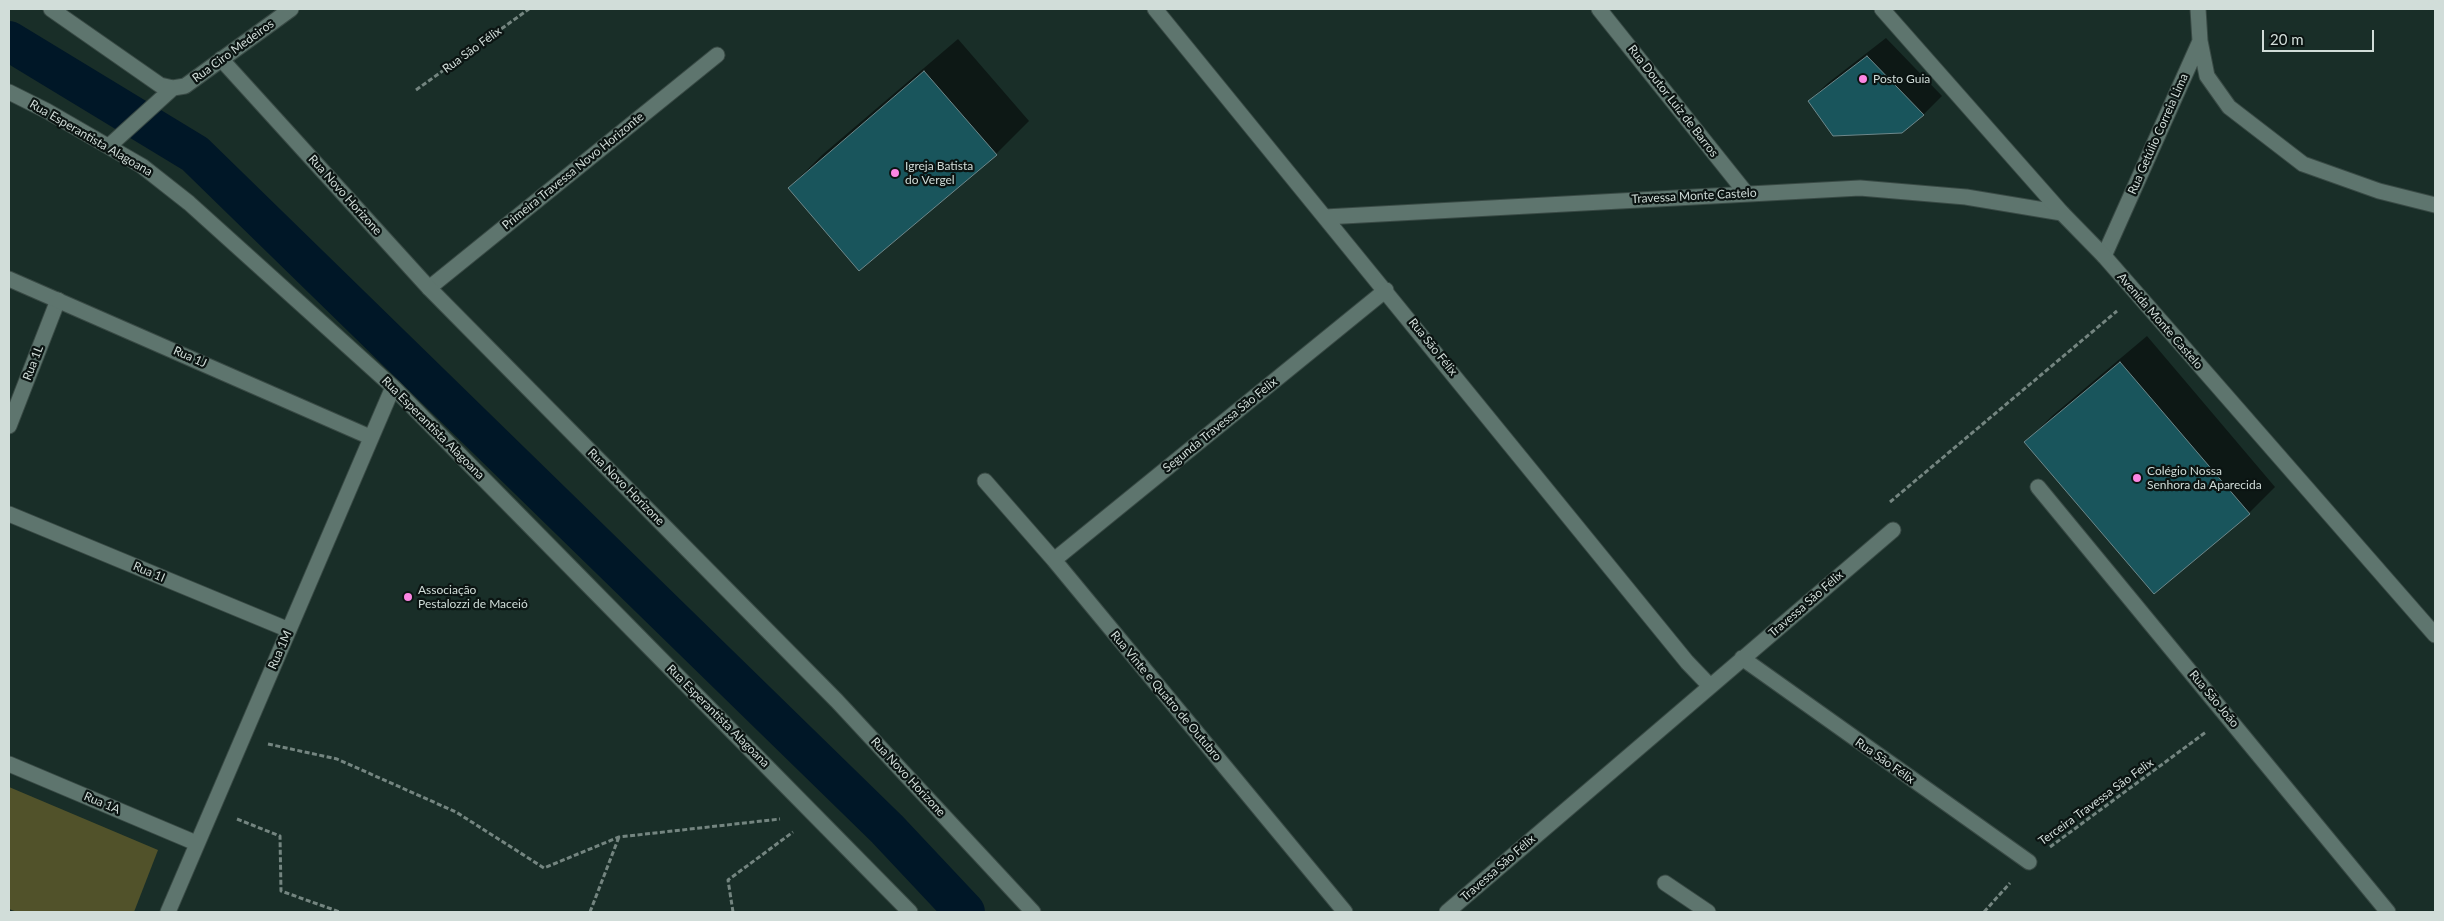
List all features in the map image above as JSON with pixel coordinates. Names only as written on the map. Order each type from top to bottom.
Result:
[{"type":"street","points":[[51,9],[167,86]]},
{"type":"street","name":"Rua Ciro Medeiros","points":[[109,146],[152,107],[167,86],[185,86],[291,9]]},
{"type":"street","name":"Rua São Félix","points":[[1155,9],[1386,290],[1687,662],[1710,686]]},
{"type":"street","name":"Rua Doutor Luiz de Barros","points":[[1599,9],[1746,193]]},
{"type":"street","name":"Avenida Monte Castelo","points":[[1882,9],[2062,213],[2104,256],[2136,295],[2435,635]]},
{"type":"street","name":"Rua Getúlio Correia Lima","points":[[2104,256],[2200,40],[2198,9]]},
{"type":"street","points":[[2200,40],[2207,76],[2229,107],[2303,164],[2379,191],[2435,205]]},
{"type":"street","name":"Primeira Travessa Novo Horizonte","points":[[429,288],[717,55]]},
{"type":"street","name":"Rua Novo Horizone","points":[[221,59],[429,288],[837,702],[1033,912]]},
{"type":"street","name":"Rua Esperantista Alagoana","points":[[9,92],[142,166],[189,203],[393,387],[910,912]]},
{"type":"street","name":"Travessa Monte Castelo","points":[[1325,217],[1860,188],[1966,197],[2062,213]]},
{"type":"street","name":"Rua 1J","points":[[9,279],[370,437]]},
{"type":"street","name":"Segunda Travessa São Felix","points":[[1054,560],[1386,290]]},
{"type":"street","name":"Rua 1L","points":[[9,426],[58,300]]},
{"type":"street","name":"Rua 1M","points":[[168,912],[393,387]]},
{"type":"street","name":"Rua Vinte e Quatro de Outubro","points":[[986,481],[1054,560],[1345,912]]},
{"type":"street","name":"Rua São João","points":[[2038,486],[2229,716],[2388,912]]},
{"type":"street","name":"Rua 1I","points":[[9,514],[289,630]]},
{"type":"street","name":"Travessa São Félix","points":[[1446,912],[1893,530]]},
{"type":"street","name":"Rua São Félix","points":[[1742,658],[2029,862]]},
{"type":"street","name":"Rua 1A","points":[[9,764],[196,843]]},
{"type":"street","points":[[1666,883],[1708,912]]},
{"type":"path","name":"Rua São Félix","points":[[416,90],[529,9]]},
{"type":"path","points":[[1893,530],[1879,512],[2136,295]]},
{"type":"path","name":"Terceira Travessa São Felix","points":[[1984,912],[2029,862],[2229,716]]},
{"type":"path","points":[[242,738],[337,759],[456,812],[544,868],[619,837],[816,815]]},
{"type":"path","points":[[211,809],[280,836],[281,892],[340,912]]},
{"type":"path","points":[[733,912],[728,880],[816,815]]},
{"type":"path","points":[[590,912],[619,837]]},
{"type":"green space","points":[[9,787],[158,850],[134,912],[17,912],[9,909]]},
{"type":"building","name":"Posto Guia","points":[[1867,56],[1924,115],[1902,133],[1833,136],[1808,101]]},
{"type":"building","points":[[924,71],[997,155],[859,271],[788,188]]},
{"type":"building","name":"Colégio Nossa Senhora da Aparecida","points":[[2120,362],[2250,514],[2154,594],[2024,442]]},
{"type":"waterway","points":[[9,41],[195,154],[887,829],[965,912]]},
{"type":"place","name":"Posto Guia","points":[[1863,79]]},
{"type":"place","name":"Igreja Batista do Vergel","points":[[895,173]]},
{"type":"place","name":"Colégio Nossa Senhora da Aparecida","points":[[2137,478]]},
{"type":"place","name":"Associação Pestalozzi de Maceió","points":[[408,597]]}]
